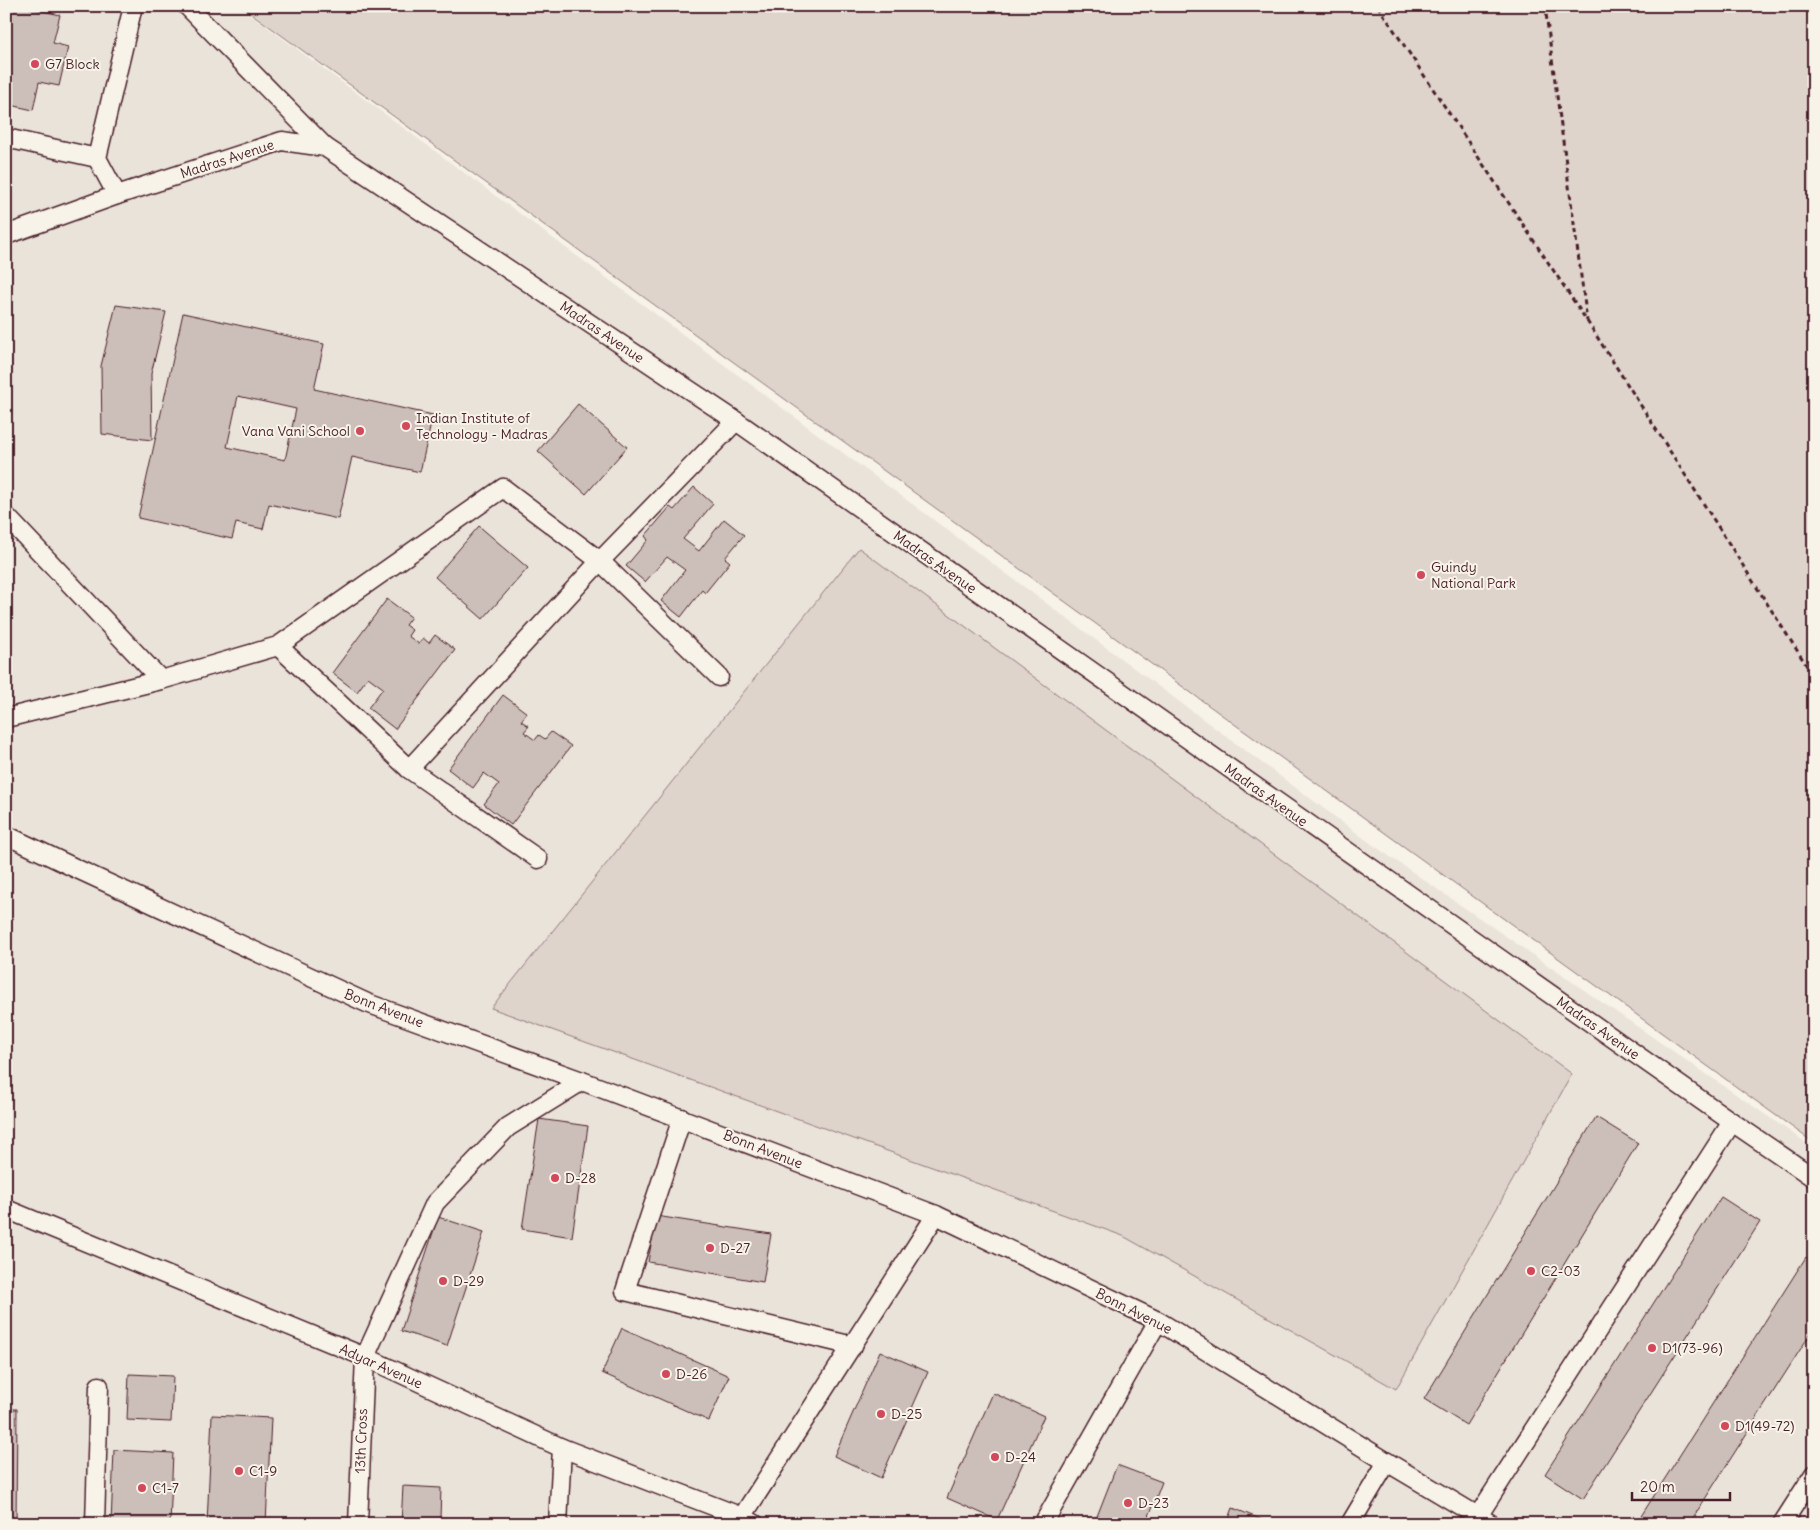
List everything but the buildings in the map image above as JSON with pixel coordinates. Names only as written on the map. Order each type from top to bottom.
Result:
[{"type":"lane","points":[[117,195],[97,158],[133,6]]},
{"type":"lane","points":[[187,6],[325,147]]},
{"type":"lane","points":[[6,138],[97,158]]},
{"type":"lane","name":"Madras Avenue","points":[[6,235],[117,195],[282,140],[325,147],[736,421],[1814,1178]]},
{"type":"lane","points":[[409,769],[600,561],[736,421]]},
{"type":"lane","points":[[6,718],[161,680],[278,646],[503,488],[600,561],[719,677]]},
{"type":"lane","points":[[6,516],[161,680]]},
{"type":"lane","points":[[278,646],[409,769],[538,859]]},
{"type":"lane","name":"Bonn Avenue","points":[[6,835],[367,1003],[682,1118],[936,1215],[1158,1321],[1485,1520]]},
{"type":"lane","points":[[365,1357],[435,1203],[508,1127],[582,1081]]},
{"type":"lane","points":[[682,1118],[625,1290],[853,1346]]},
{"type":"lane","points":[[1485,1520],[1732,1122]]},
{"type":"lane","name":"Adyar Avenue","points":[[6,1208],[365,1357],[562,1448],[748,1520]]},
{"type":"lane","points":[[748,1520],[853,1346],[936,1215]]},
{"type":"lane","points":[[1043,1524],[1158,1321]]},
{"type":"lane","name":"13th Cross","points":[[358,1524],[365,1357]]},
{"type":"lane","points":[[96,1524],[99,1386]]},
{"type":"lane","points":[[558,1524],[562,1448]]},
{"type":"lane","points":[[1350,1524],[1387,1462]]},
{"type":"lane","points":[[1782,1524],[1814,1474]]},
{"type":"path","points":[[1378,6],[1587,321],[1814,678]]},
{"type":"path","points":[[1545,6],[1587,321]]},
{"type":"shaded area","name":"Indian Institute of Technology - Madras","points":[[6,6],[239,6],[1373,845],[1814,1148],[1814,1524],[6,1524]]},
{"type":"shaded area","name":"Guindy National Park","points":[[241,6],[1814,6],[1814,1143]]},
{"type":"shaded area","points":[[859,548],[1572,1074],[1396,1389],[1123,1236],[491,1008]]},
{"type":"place","name":"G7 Block","points":[[35,64]]},
{"type":"place","name":"Indian Institute of Technology - Madras","points":[[406,426]]},
{"type":"place","name":"Vana Vani School","points":[[360,431]]},
{"type":"place","name":"Guindy National Park","points":[[1421,575]]},
{"type":"place","name":"D-28","points":[[555,1178]]},
{"type":"place","name":"D-27","points":[[710,1248]]},
{"type":"place","name":"C2-03","points":[[1531,1271]]},
{"type":"place","name":"D-29","points":[[443,1281]]},
{"type":"place","name":"D1(73-96)","points":[[1652,1348]]},
{"type":"place","name":"D-26","points":[[666,1374]]},
{"type":"place","name":"D-25","points":[[881,1414]]},
{"type":"place","name":"D1(49-72)","points":[[1725,1426]]},
{"type":"place","name":"D-24","points":[[995,1457]]},
{"type":"place","name":"C1-9","points":[[239,1471]]},
{"type":"place","name":"C1-7","points":[[142,1488]]},
{"type":"place","name":"D-23","points":[[1128,1503]]}]
